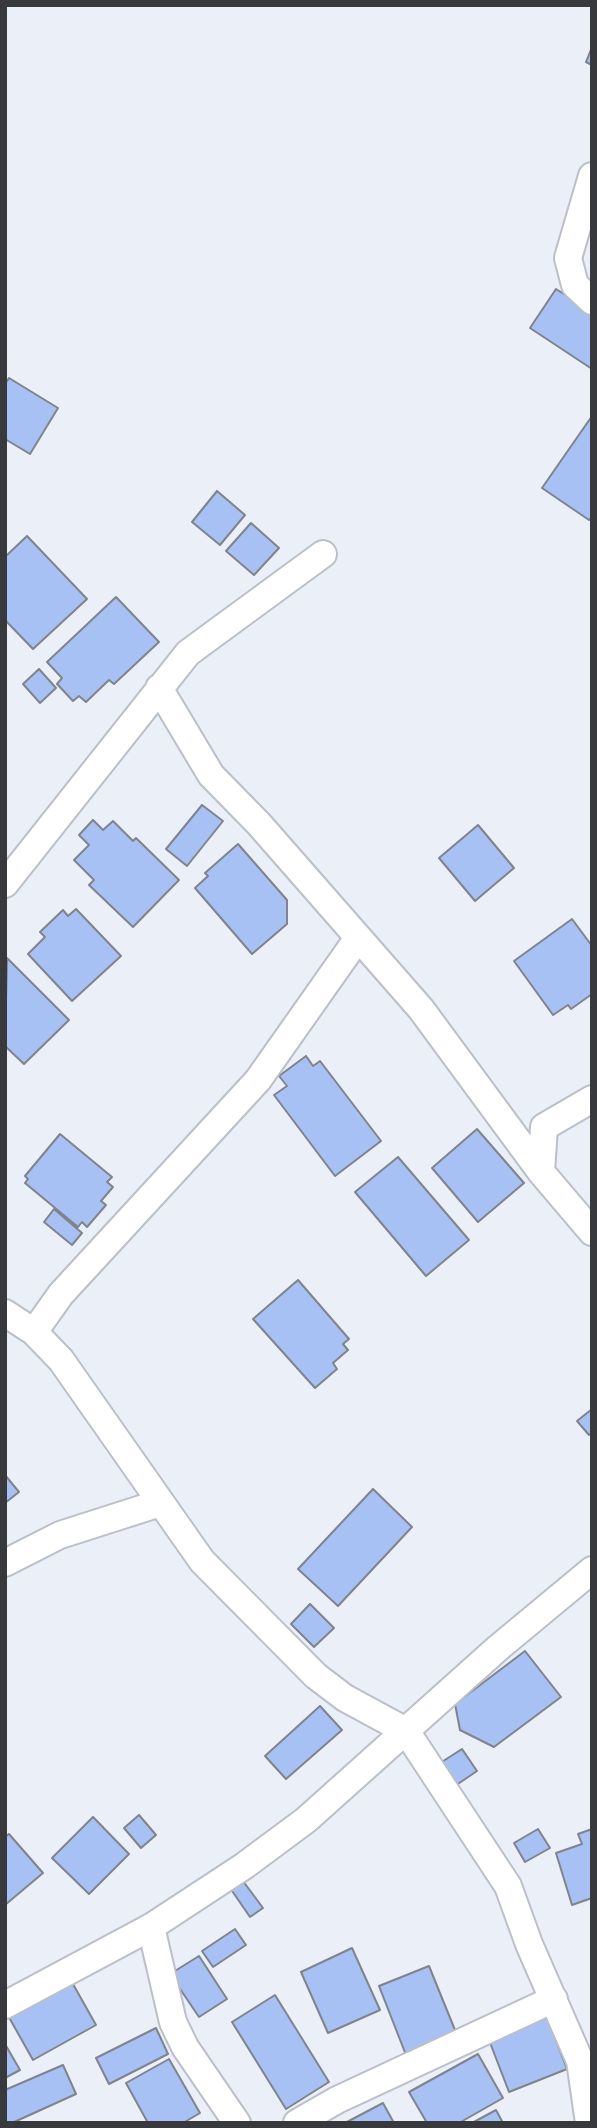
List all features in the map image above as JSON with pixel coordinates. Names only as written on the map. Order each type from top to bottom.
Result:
[{"type":"street","points":[[592,176],[568,258],[575,285],[592,301]]},
{"type":"street","points":[[5,884],[188,653],[323,555]]},
{"type":"street","points":[[159,688],[211,775],[260,824],[421,1009],[541,1172],[592,1232]]},
{"type":"street","points":[[34,1332],[61,1294],[258,1080],[359,938]]},
{"type":"street","points":[[541,1172],[544,1127],[592,1100]]},
{"type":"street","points":[[5,1312],[34,1332],[61,1360],[202,1561],[316,1676],[345,1698],[406,1731],[499,1868],[580,2061],[589,2123]]},
{"type":"street","points":[[5,1563],[61,1535],[160,1503]]},
{"type":"street","points":[[5,2005],[151,1927],[244,1866],[306,1820],[592,1570]]},
{"type":"street","points":[[151,1927],[173,2022],[185,2047],[236,2123]]},
{"type":"street","points":[[297,2123],[337,2100],[554,1999]]},
{"type":"building","points":[[592,47],[592,65],[586,62]]},
{"type":"building","points":[[556,289],[592,312],[592,369],[530,328]]},
{"type":"building","points":[[9,378],[58,408],[30,454],[5,439],[5,384]]},
{"type":"building","points":[[592,416],[592,517],[589,520],[542,488]]},
{"type":"building","points":[[217,491],[245,515],[220,545],[192,522]]},
{"type":"building","points":[[251,523],[279,548],[254,575],[226,551]]},
{"type":"building","points":[[27,536],[87,599],[33,649],[5,620],[5,557]]},
{"type":"building","points":[[116,597],[159,642],[114,684],[109,680],[86,702],[79,696],[73,701],[57,684],[62,678],[47,662]]},
{"type":"building","points":[[39,669],[56,688],[40,703],[23,684]]},
{"type":"building","points":[[202,805],[223,821],[187,866],[166,849]]},
{"type":"building","points":[[93,820],[103,830],[113,821],[133,841],[136,838],[179,880],[133,927],[89,885],[94,880],[74,860],[89,845],[79,835]]},
{"type":"building","points":[[478,825],[514,868],[475,901],[439,858]]},
{"type":"building","points":[[238,844],[287,900],[287,924],[252,954],[195,888],[208,876],[205,873]]},
{"type":"building","points":[[76,909],[121,956],[72,1001],[28,954],[45,937],[40,932],[63,910],[68,916]]},
{"type":"building","points":[[572,919],[592,946],[592,994],[571,1009],[568,1005],[553,1015],[514,961]]},
{"type":"building","points":[[7,958],[69,1020],[24,1064],[5,1046]]},
{"type":"building","points":[[306,1056],[313,1066],[320,1061],[381,1141],[335,1176],[274,1095],[287,1086],[279,1076]]},
{"type":"building","points":[[477,1129],[524,1183],[478,1222],[432,1168]]},
{"type":"building","points":[[60,1134],[112,1177],[107,1182],[113,1187],[101,1201],[106,1205],[87,1227],[82,1222],[78,1227],[25,1183],[28,1179],[25,1176]]},
{"type":"building","points":[[398,1157],[469,1240],[426,1276],[355,1192]]},
{"type":"building","points":[[54,1209],[82,1233],[72,1245],[44,1222]]},
{"type":"building","points":[[298,1280],[349,1339],[343,1344],[348,1350],[333,1363],[337,1369],[315,1388],[253,1319]]},
{"type":"building","points":[[592,1409],[592,1433],[589,1435],[577,1421]]},
{"type":"building","points":[[5,1475],[19,1492],[5,1503]]},
{"type":"building","points":[[373,1489],[412,1527],[338,1606],[298,1569]]},
{"type":"building","points":[[310,1604],[334,1628],[314,1647],[291,1624]]},
{"type":"building","points":[[525,1651],[561,1697],[494,1747],[460,1730],[455,1704]]},
{"type":"building","points":[[320,1706],[342,1730],[286,1779],[265,1756]]},
{"type":"building","points":[[462,1749],[477,1771],[452,1788],[437,1765]]},
{"type":"building","points":[[139,1815],[156,1835],[141,1848],[124,1828]]},
{"type":"building","points":[[93,1817],[129,1854],[89,1894],[52,1858]]},
{"type":"building","points":[[538,1829],[550,1848],[525,1862],[514,1843]]},
{"type":"building","points":[[592,1829],[592,1898],[572,1905],[556,1853],[582,1844],[578,1834]]},
{"type":"building","points":[[9,1834],[43,1873],[5,1905],[5,1837]]},
{"type":"building","points":[[240,1877],[263,1908],[250,1917],[228,1885]]},
{"type":"building","points":[[235,1929],[246,1945],[213,1967],[202,1951]]},
{"type":"building","points":[[352,1948],[380,2010],[328,2033],[301,1972]]},
{"type":"building","points":[[199,1956],[227,1999],[199,2017],[170,1974]]},
{"type":"building","points":[[429,1966],[457,2035],[406,2055],[379,1986]]},
{"type":"building","points":[[69,1977],[96,2025],[33,2060],[6,2012]]},
{"type":"building","points":[[275,1995],[329,2082],[286,2109],[232,2022]]},
{"type":"building","points":[[547,2017],[567,2069],[509,2092],[489,2040]]},
{"type":"building","points":[[156,2028],[168,2054],[109,2084],[96,2058]]},
{"type":"building","points":[[5,2044],[20,2070],[5,2078]]},
{"type":"building","points":[[478,2054],[503,2098],[459,2123],[427,2123],[409,2092]]},
{"type":"building","points":[[169,2059],[200,2113],[183,2123],[148,2123],[126,2083]]},
{"type":"building","points":[[63,2065],[76,2094],[12,2123],[5,2123],[5,2090]]},
{"type":"building","points":[[383,2103],[394,2123],[345,2123]]},
{"type":"building","points":[[496,2110],[503,2123],[472,2123]]}]
